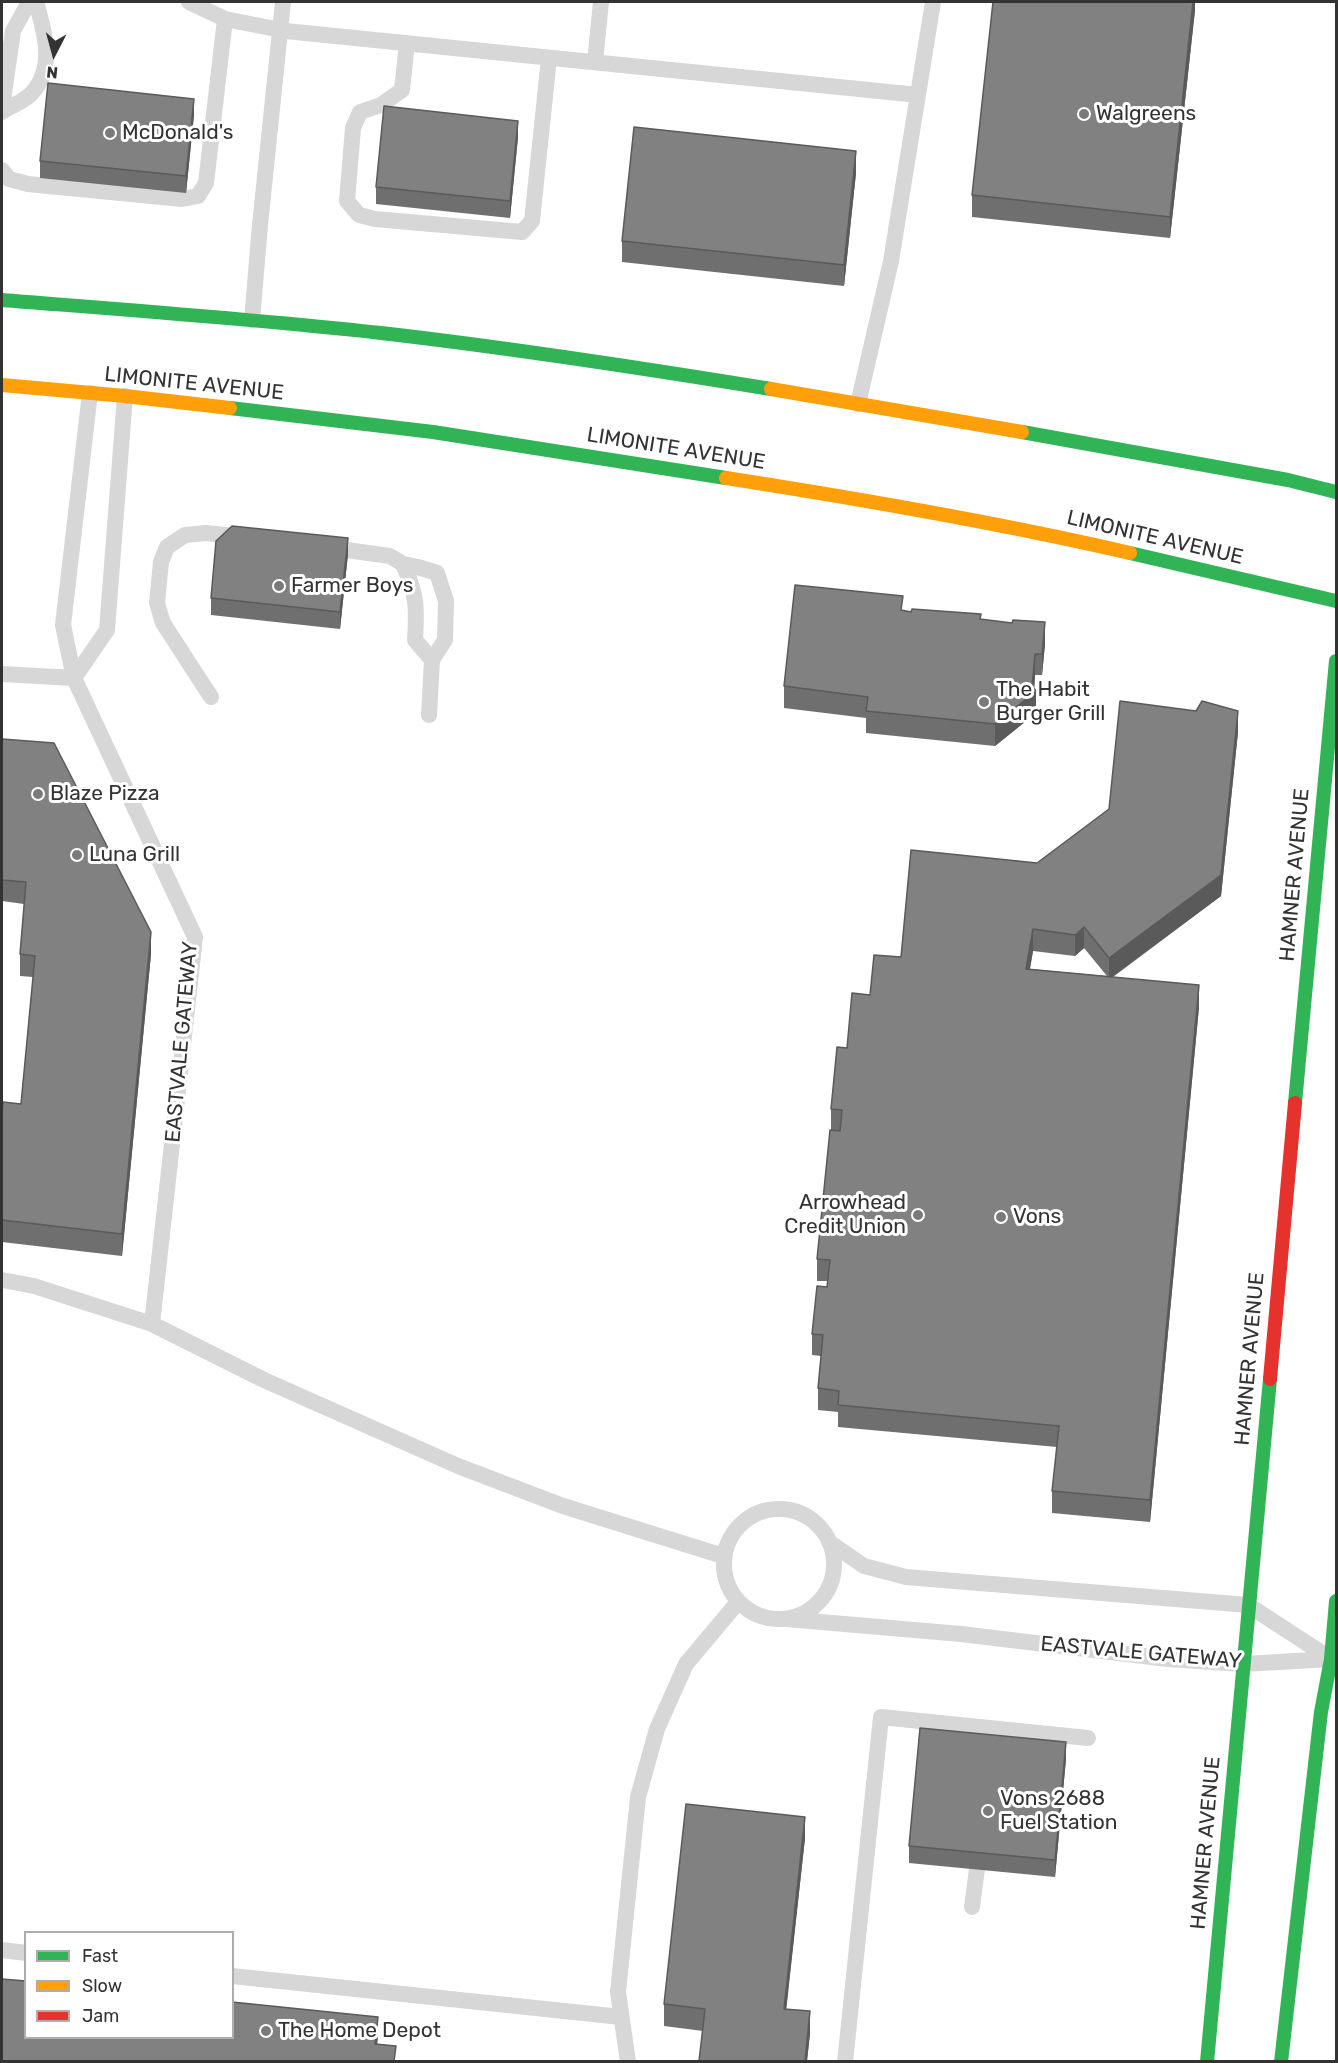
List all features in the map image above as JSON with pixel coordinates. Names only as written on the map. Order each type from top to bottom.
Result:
[{"type":"main road","points":[[2,300],[252,320],[434,340],[580,360],[858,404],[1243,472],[1336,492]]},
{"type":"main road","name":"LIMONITE AVENUE","points":[[2,385],[125,396],[433,432],[884,502],[1058,537],[1336,601]]},
{"type":"main road","name":"HAMNER AVENUE","points":[[1207,2061],[1336,661]]},
{"type":"main road","points":[[1281,2061],[1321,1712],[1331,1659],[1336,1601]]},
{"type":"lane","points":[[2,107],[13,31],[29,2]]},
{"type":"lane","points":[[2,112],[28,96],[44,77],[47,48],[36,2]]},
{"type":"lane","points":[[189,2],[225,19],[279,30],[918,95]]},
{"type":"lane","points":[[252,320],[283,2]]},
{"type":"lane","points":[[595,62],[601,2]]},
{"type":"lane","points":[[858,404],[891,261],[933,2]]},
{"type":"lane","points":[[2,170],[9,179],[28,184],[182,199],[198,196],[206,183],[225,19]]},
{"type":"lane","points":[[407,43],[402,90],[381,105],[360,112],[353,128],[347,201],[359,216],[522,232],[532,220],[549,58]]},
{"type":"lane","name":"EASTVALE GATEWAY","points":[[90,393],[63,625],[74,678],[195,937],[152,1324]]},
{"type":"lane","points":[[2,674],[74,678],[106,630],[125,396]]},
{"type":"lane","points":[[211,697],[163,623],[157,603],[161,562],[167,547],[185,536],[206,533],[262,540]]},
{"type":"lane","points":[[308,545],[390,556],[403,564],[437,573],[446,601],[445,640],[432,660],[429,715]]},
{"type":"lane","points":[[403,564],[413,585],[416,610],[415,640],[432,660]]},
{"type":"lane","points":[[2,1280],[34,1286],[152,1324],[264,1380],[458,1466],[563,1506],[723,1556]]},
{"type":"lane","points":[[774,1509],[791,1510],[807,1516],[820,1527],[830,1542],[834,1559],[833,1576],[827,1591],[816,1605],[802,1614],[786,1619],[768,1618],[752,1612],[738,1602],[729,1588],[724,1572],[723,1556],[729,1538],[741,1523],[756,1514],[774,1509]]},
{"type":"lane","points":[[830,1542],[864,1566],[906,1577],[1248,1605],[1331,1659]]},
{"type":"lane","points":[[628,2061],[618,1992],[638,1797],[657,1729],[686,1664],[738,1602]]},
{"type":"lane","name":"EASTVALE GATEWAY","points":[[786,1619],[961,1634],[1168,1659],[1243,1664],[1331,1659]]},
{"type":"lane","points":[[845,2061],[881,1717],[992,1734],[1088,1738]]},
{"type":"lane","points":[[972,1907],[977,1869]]},
{"type":"lane","points":[[2,1950],[24,1953]]},
{"type":"lane","points":[[234,1976],[621,2017]]},
{"type":"building","name":"Walgreens","points":[[993,2],[1193,2],[1170,217],[972,195]]},
{"type":"building","points":[[48,83],[194,99],[186,176],[40,161]]},
{"type":"building","points":[[384,106],[518,121],[510,201],[376,187]]},
{"type":"building","points":[[634,127],[856,151],[844,265],[622,241]]},
{"type":"building","name":"Farmer Boys","points":[[232,526],[348,538],[340,612],[211,598],[216,541]]},
{"type":"building","points":[[795,585],[903,596],[901,610],[911,612],[912,609],[981,614],[980,619],[1012,623],[1013,620],[1045,622],[1042,654],[1035,654],[1032,686],[1036,691],[995,724],[866,711],[868,697],[784,686]]},
{"type":"building","name":"Vons","points":[[1120,701],[1196,711],[1202,701],[1238,711],[1221,875],[1109,958],[1084,927],[1075,935],[1033,929],[1026,969],[1199,985],[1150,1500],[1052,1491],[1059,1426],[838,1405],[839,1391],[818,1388],[823,1335],[812,1334],[817,1286],[827,1287],[830,1260],[817,1259],[830,1130],[840,1131],[842,1110],[831,1109],[837,1047],[847,1048],[852,993],[870,995],[874,955],[901,957],[911,850],[1037,863],[1109,809]]},
{"type":"building","points":[[2,739],[54,743],[151,932],[122,1234],[2,1220],[3,1102],[21,1104],[35,956],[20,954],[26,882],[2,880]]},
{"type":"building","name":"Vons 2688 Fuel Station","points":[[920,1728],[1066,1742],[1055,1860],[909,1846]]},
{"type":"building","points":[[686,1804],[805,1817],[784,2009],[810,2011],[805,2061],[699,2061],[705,2009],[664,2004]]},
{"type":"building","name":"The Home Depot","points":[[2,1979],[24,1981],[24,2039],[234,2039],[234,2002],[378,2017],[375,2044],[396,2046],[394,2061],[2,2061]]},
{"type":"traffic: fast","points":[[2,300],[381,333],[577,359],[771,389]]},
{"type":"traffic: fast","points":[[230,408],[433,432],[726,478]]},
{"type":"traffic: fast","points":[[1022,432],[1288,480],[1336,492]]},
{"type":"traffic: fast","points":[[1130,553],[1336,601]]},
{"type":"traffic: fast","points":[[1295,1103],[1336,661]]},
{"type":"traffic: fast","points":[[1207,2062],[1270,1379]]},
{"type":"traffic: fast","points":[[1281,2062],[1321,1712],[1331,1659],[1336,1601]]},
{"type":"traffic: slow","points":[[2,385],[230,408]]},
{"type":"traffic: slow","points":[[771,389],[1022,432]]},
{"type":"traffic: slow","points":[[726,478],[928,512],[1130,553]]},
{"type":"traffic: jam","points":[[1270,1379],[1295,1103]]},
{"type":"place","name":"Walgreens","points":[[1084,114]]},
{"type":"place","name":"McDonald's","points":[[110,133]]},
{"type":"place","name":"Farmer Boys","points":[[279,586]]},
{"type":"place","name":"The Habit Burger Grill","points":[[984,702]]},
{"type":"place","name":"Blaze Pizza","points":[[38,794]]},
{"type":"place","name":"Luna Grill","points":[[77,855]]},
{"type":"place","name":"Arrowhead Credit Union","points":[[918,1215]]},
{"type":"place","name":"Vons","points":[[1001,1217]]},
{"type":"place","name":"Vons 2688 Fuel Station","points":[[988,1811]]},
{"type":"place","name":"The Home Depot","points":[[266,2031]]}]
